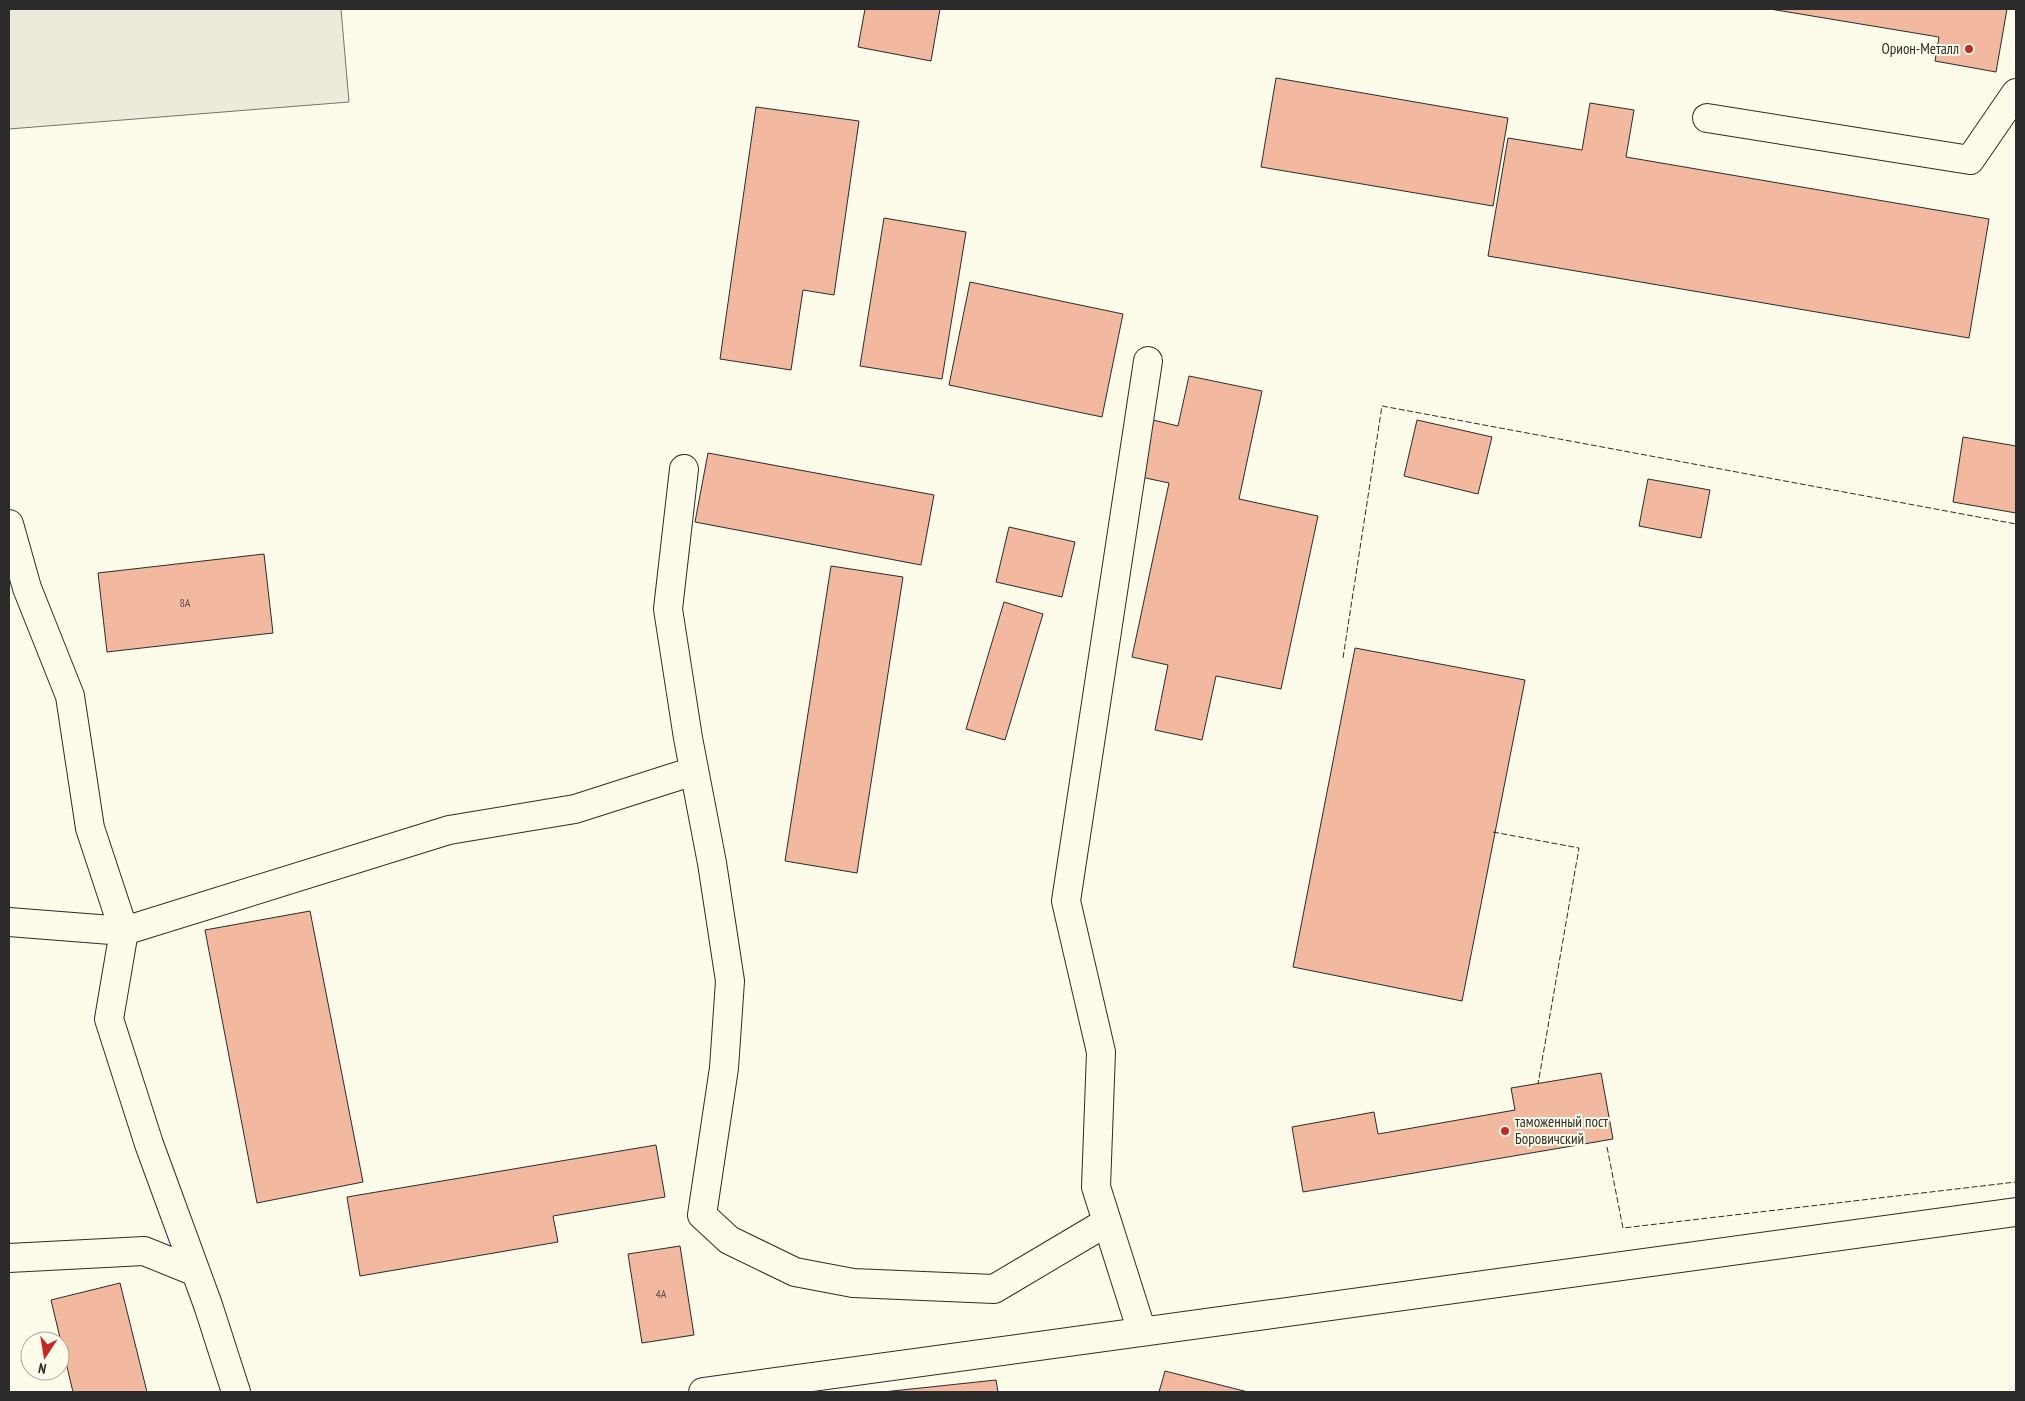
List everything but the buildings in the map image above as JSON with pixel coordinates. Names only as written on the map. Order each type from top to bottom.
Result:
[{"type":"street","points":[[1707,118],[1970,160],[2016,93]]},
{"type":"street","points":[[1142,1332],[1096,1187],[1101,1052],[1066,902],[1148,361]]},
{"type":"street","points":[[684,469],[668,609],[694,772],[712,863],[730,982],[724,1068],[702,1215],[729,1240],[795,1272],[853,1282],[994,1289],[1107,1222]]},
{"type":"street","points":[[9,524],[27,588],[70,696],[90,828],[124,930],[109,1019],[149,1144],[196,1272],[236,1392]]},
{"type":"street","points":[[9,922],[124,930],[449,830],[575,809],[694,772]]},
{"type":"street","points":[[703,1392],[2016,1212]]},
{"type":"street","points":[[9,1258],[144,1251],[196,1272]]},
{"type":"shaded area","points":[[9,9],[341,9],[349,102],[9,129]]},
{"type":"fence","points":[[1343,658],[1382,406],[2016,524]]},
{"type":"fence","points":[[1493,832],[1579,848],[1538,1084]]},
{"type":"fence","points":[[1607,1147],[1623,1228],[2016,1182]]},
{"type":"place","name":"Орион-Металл","points":[[1969,49]]},
{"type":"place","name":"таможенный пост Боровичский","points":[[1505,1131]]}]
